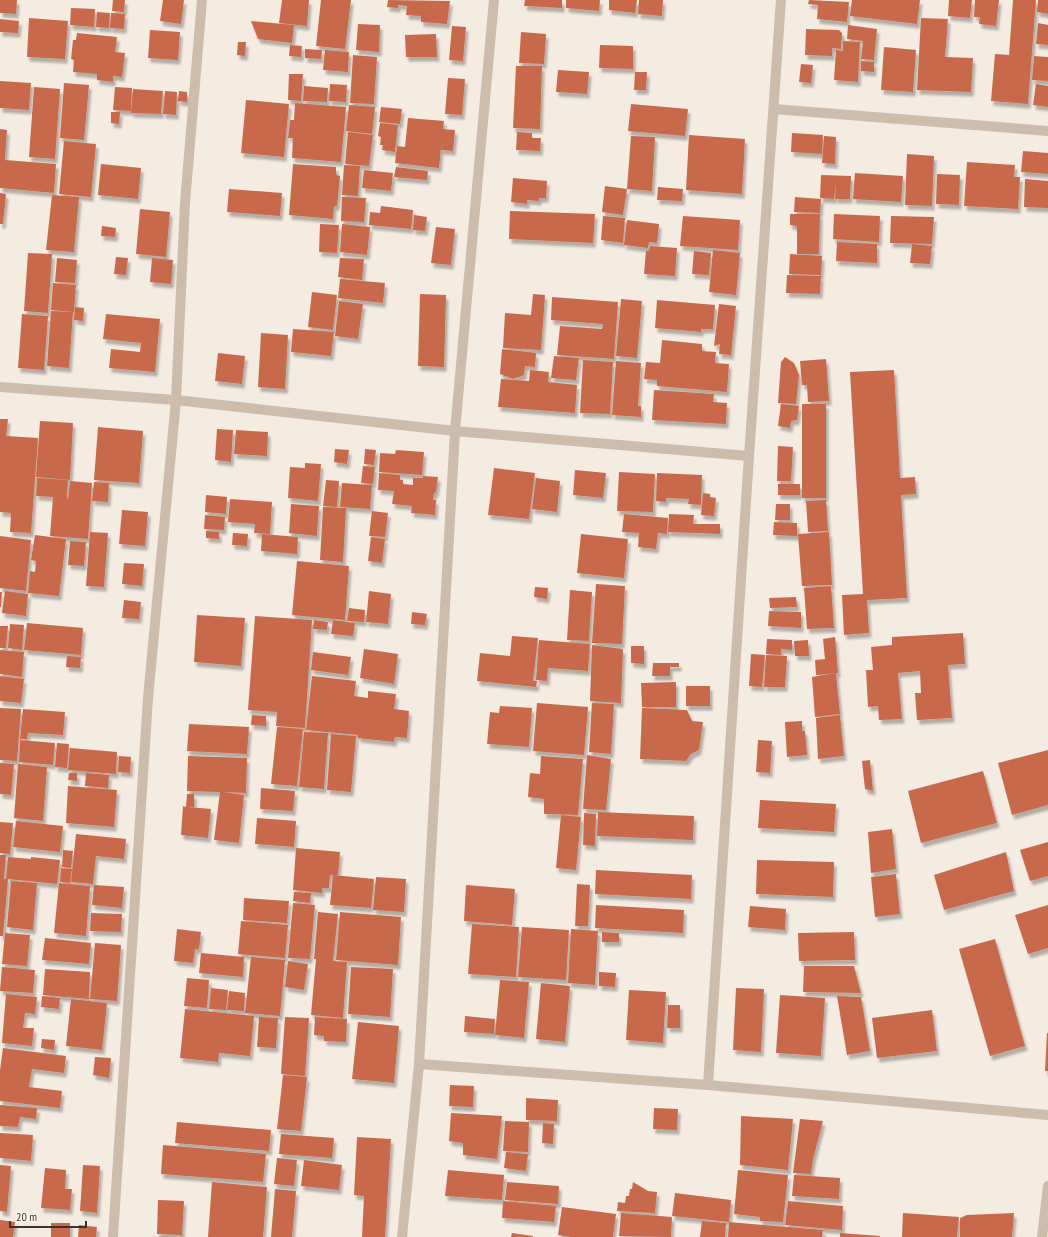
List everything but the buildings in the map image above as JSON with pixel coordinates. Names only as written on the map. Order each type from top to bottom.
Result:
[{"type":"street","points":[[113,1237],[148,698],[176,400],[186,203],[202,0]]},
{"type":"street","points":[[402,1237],[419,1064],[455,431],[494,0]]},
{"type":"street","points":[[708,1085],[749,456],[781,0]]},
{"type":"street","points":[[774,109],[1048,131]]},
{"type":"street","points":[[0,388],[176,400],[455,431],[749,456]]},
{"type":"street","points":[[419,1064],[708,1085],[1048,1115]]},
{"type":"street","points":[[1042,1237],[1048,1186]]}]
